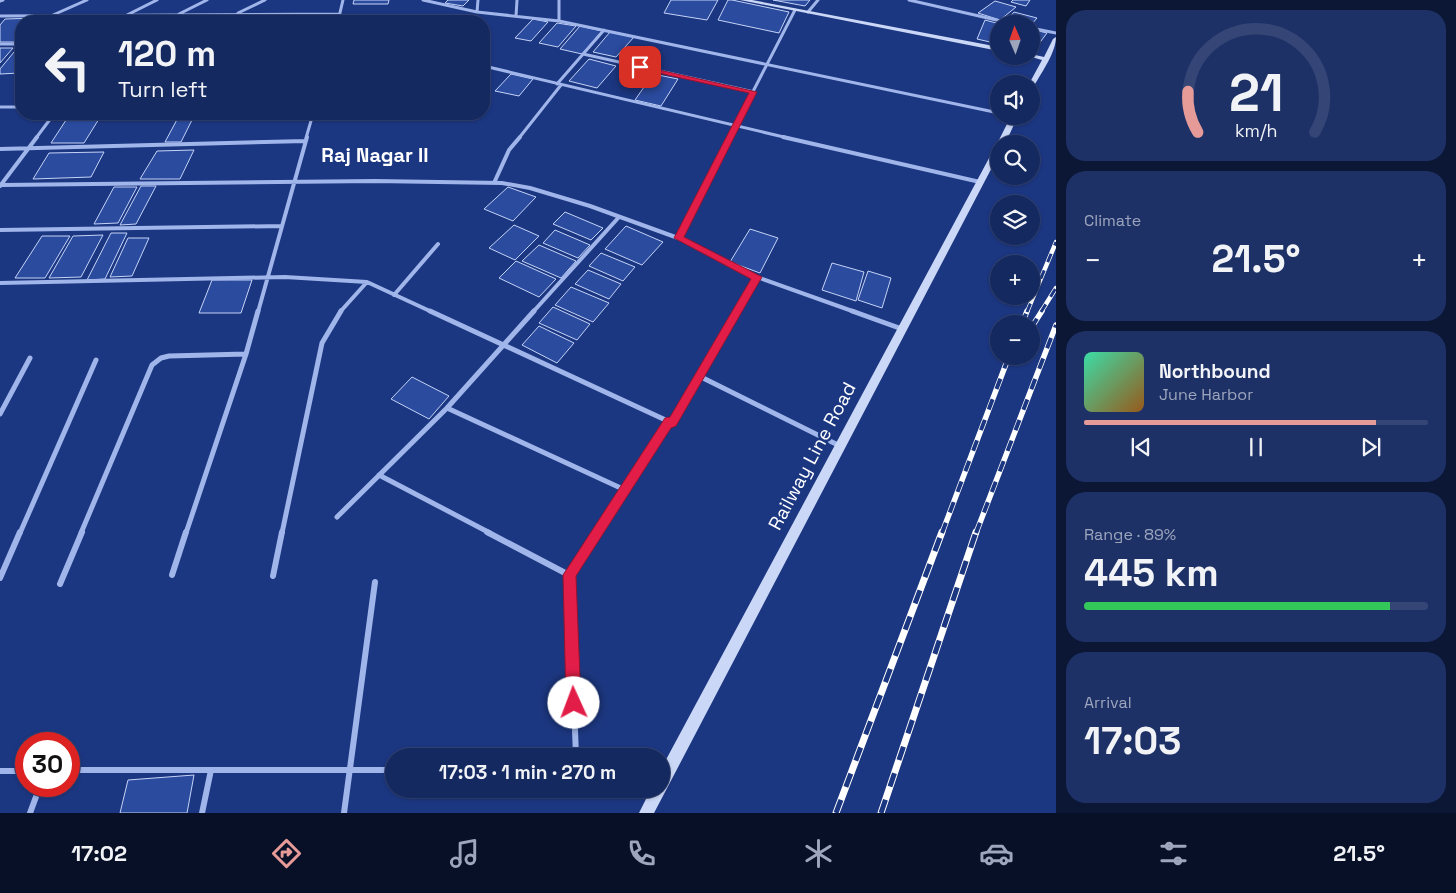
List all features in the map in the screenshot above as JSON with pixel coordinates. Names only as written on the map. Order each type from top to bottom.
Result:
[{"type":"street","points":[[52,15],[87,0]]},
{"type":"street","points":[[127,15],[157,0]]},
{"type":"street","points":[[176,15],[207,0]]},
{"type":"street","points":[[236,15],[265,0]]},
{"type":"street","points":[[127,15],[340,14],[343,0]]},
{"type":"street","points":[[423,0],[477,12],[559,21],[990,111]]},
{"type":"street","points":[[477,12],[478,0]]},
{"type":"street","points":[[516,0],[516,16]]},
{"type":"street","points":[[559,21],[560,0]]},
{"type":"street","points":[[744,0],[990,47]]},
{"type":"street","points":[[808,12],[818,0]]},
{"type":"street","points":[[909,0],[990,19]]},
{"type":"street","points":[[678,238],[796,10]]},
{"type":"street","points":[[0,16],[15,16]]},
{"type":"street","points":[[494,183],[509,150],[559,84],[604,30]]},
{"type":"street","points":[[1040,30],[1056,33]]},
{"type":"street","points":[[1037,75],[1056,39]]},
{"type":"street","points":[[0,44],[15,44]]},
{"type":"street","points":[[583,54],[754,92]]},
{"type":"street","points":[[1040,58],[1046,59]]},
{"type":"street","points":[[490,67],[980,182]]},
{"type":"street","points":[[0,107],[15,107]]},
{"type":"street","points":[[1,186],[50,120]]},
{"type":"street","points":[[172,575],[246,354],[312,120]]},
{"type":"street","points":[[0,149],[306,142]]},
{"type":"street","name":"Railway Line Road","points":[[670,762],[990,164]]},
{"type":"street","points":[[1,186],[375,181],[494,183],[530,188],[590,206],[678,238],[757,277],[902,329]]},
{"type":"street","points":[[337,517],[447,408],[505,346],[619,217]]},
{"type":"street","points":[[0,230],[282,226]]},
{"type":"street","points":[[394,295],[438,244]]},
{"type":"street","points":[[0,283],[268,277],[367,282],[669,422]]},
{"type":"street","points":[[576,748],[569,575],[669,422],[672,423],[757,277]]},
{"type":"street","points":[[273,576],[322,343],[327,330],[337,314],[367,282]]},
{"type":"street","points":[[60,584],[152,365],[161,358],[169,356],[246,354]]},
{"type":"street","points":[[0,414],[30,358]]},
{"type":"street","points":[[0,578],[96,360]]},
{"type":"street","points":[[699,376],[840,446]]},
{"type":"street","points":[[447,408],[624,490]]},
{"type":"street","points":[[379,475],[569,575]]},
{"type":"street","points":[[344,813],[375,582]]},
{"type":"street","points":[[80,770],[385,770]]},
{"type":"street","points":[[202,813],[211,770]]},
{"type":"street","points":[[0,771],[15,771]]},
{"type":"street","points":[[30,813],[36,797]]},
{"type":"street","points":[[646,813],[654,798]]},
{"type":"building","points":[[354,0],[389,0],[388,4],[353,4]]},
{"type":"building","points":[[448,0],[469,0],[463,6],[445,3]]},
{"type":"building","points":[[671,0],[718,0],[707,20],[664,13]]},
{"type":"building","points":[[728,0],[789,12],[779,33],[718,20]]},
{"type":"building","points":[[773,0],[810,0],[805,6]]},
{"type":"building","points":[[1013,0],[1030,0],[1026,6],[1011,2]]},
{"type":"building","points":[[995,1],[1016,7],[1006,15],[990,15],[990,17],[978,13]]},
{"type":"building","points":[[1014,12],[1026,15],[1011,15]]},
{"type":"building","points":[[5,19],[15,19],[15,42],[0,42],[0,25]]},
{"type":"building","points":[[533,19],[548,22],[531,41],[515,38]]},
{"type":"building","points":[[985,20],[990,21],[990,42],[977,39]]},
{"type":"building","points":[[557,23],[576,26],[558,47],[539,43]]},
{"type":"building","points":[[580,26],[602,31],[582,54],[560,49]]},
{"type":"building","points":[[1040,31],[1047,33],[1040,42]]},
{"type":"building","points":[[610,32],[634,37],[616,57],[593,52]]},
{"type":"building","points":[[0,48],[13,48],[0,63]]},
{"type":"building","points":[[15,51],[15,73],[0,74],[0,69]]},
{"type":"building","points":[[589,59],[616,66],[597,88],[569,81]]},
{"type":"building","points":[[511,74],[533,79],[519,96],[495,91]]},
{"type":"building","points":[[653,74],[678,79],[661,106],[635,100]]},
{"type":"building","points":[[66,120],[98,120],[84,143],[51,143]]},
{"type":"building","points":[[177,120],[192,120],[181,142],[165,142]]},
{"type":"building","points":[[194,150],[180,179],[140,179],[157,151]]},
{"type":"building","points":[[104,152],[91,177],[33,179],[49,153]]},
{"type":"building","points":[[141,186],[156,186],[136,224],[120,225]]},
{"type":"building","points":[[114,187],[137,187],[118,223],[94,224]]},
{"type":"building","points":[[508,187],[536,197],[513,221],[484,209]]},
{"type":"building","points":[[565,212],[603,228],[591,240],[553,224]]},
{"type":"building","points":[[514,225],[539,236],[515,260],[489,248]]},
{"type":"building","points":[[626,226],[663,242],[642,265],[605,249]]},
{"type":"building","points":[[750,229],[778,238],[760,273],[730,262]]},
{"type":"building","points":[[555,230],[590,245],[578,258],[543,243]]},
{"type":"building","points":[[111,233],[127,233],[105,279],[87,280]]},
{"type":"building","points":[[103,235],[81,277],[49,278],[73,236]]},
{"type":"building","points":[[42,236],[70,236],[45,278],[15,278]]},
{"type":"building","points":[[128,238],[149,238],[132,276],[110,277]]},
{"type":"building","points":[[539,245],[576,261],[561,278],[522,261]]},
{"type":"building","points":[[601,253],[635,267],[623,281],[589,266]]},
{"type":"building","points":[[516,261],[556,279],[539,297],[499,278]]},
{"type":"building","points":[[832,263],[864,272],[856,301],[822,290]]},
{"type":"building","points":[[588,270],[621,284],[609,299],[575,284]]},
{"type":"building","points":[[868,271],[891,278],[882,308],[858,300]]},
{"type":"building","points":[[212,280],[252,280],[241,313],[199,313]]},
{"type":"building","points":[[571,287],[609,303],[593,322],[555,305]]},
{"type":"building","points":[[553,307],[590,324],[577,340],[539,323]]},
{"type":"building","points":[[539,326],[574,343],[557,363],[522,345]]},
{"type":"building","points":[[412,377],[449,396],[429,419],[391,399]]},
{"type":"building","points":[[194,775],[187,813],[120,813],[128,780]]},
{"type":"railway","points":[[1027,312],[1056,242]]},
{"type":"railway","points":[[1041,312],[1056,288]]},
{"type":"railway","points":[[1025,315],[1027,311]]},
{"type":"railway","points":[[1039,315],[1042,311]]},
{"type":"railway","points":[[976,533],[1056,325]]},
{"type":"railway","points":[[942,533],[1006,365]]},
{"type":"railway","points":[[836,813],[942,532]]},
{"type":"railway","points":[[881,813],[976,532]]},
{"type":"district","name":"Raj Nagar II","points":[[375,155]]},
{"type":"route","points":[[574,703],[569,575],[669,422],[672,423],[757,277],[678,238],[754,92],[640,67]]}]
